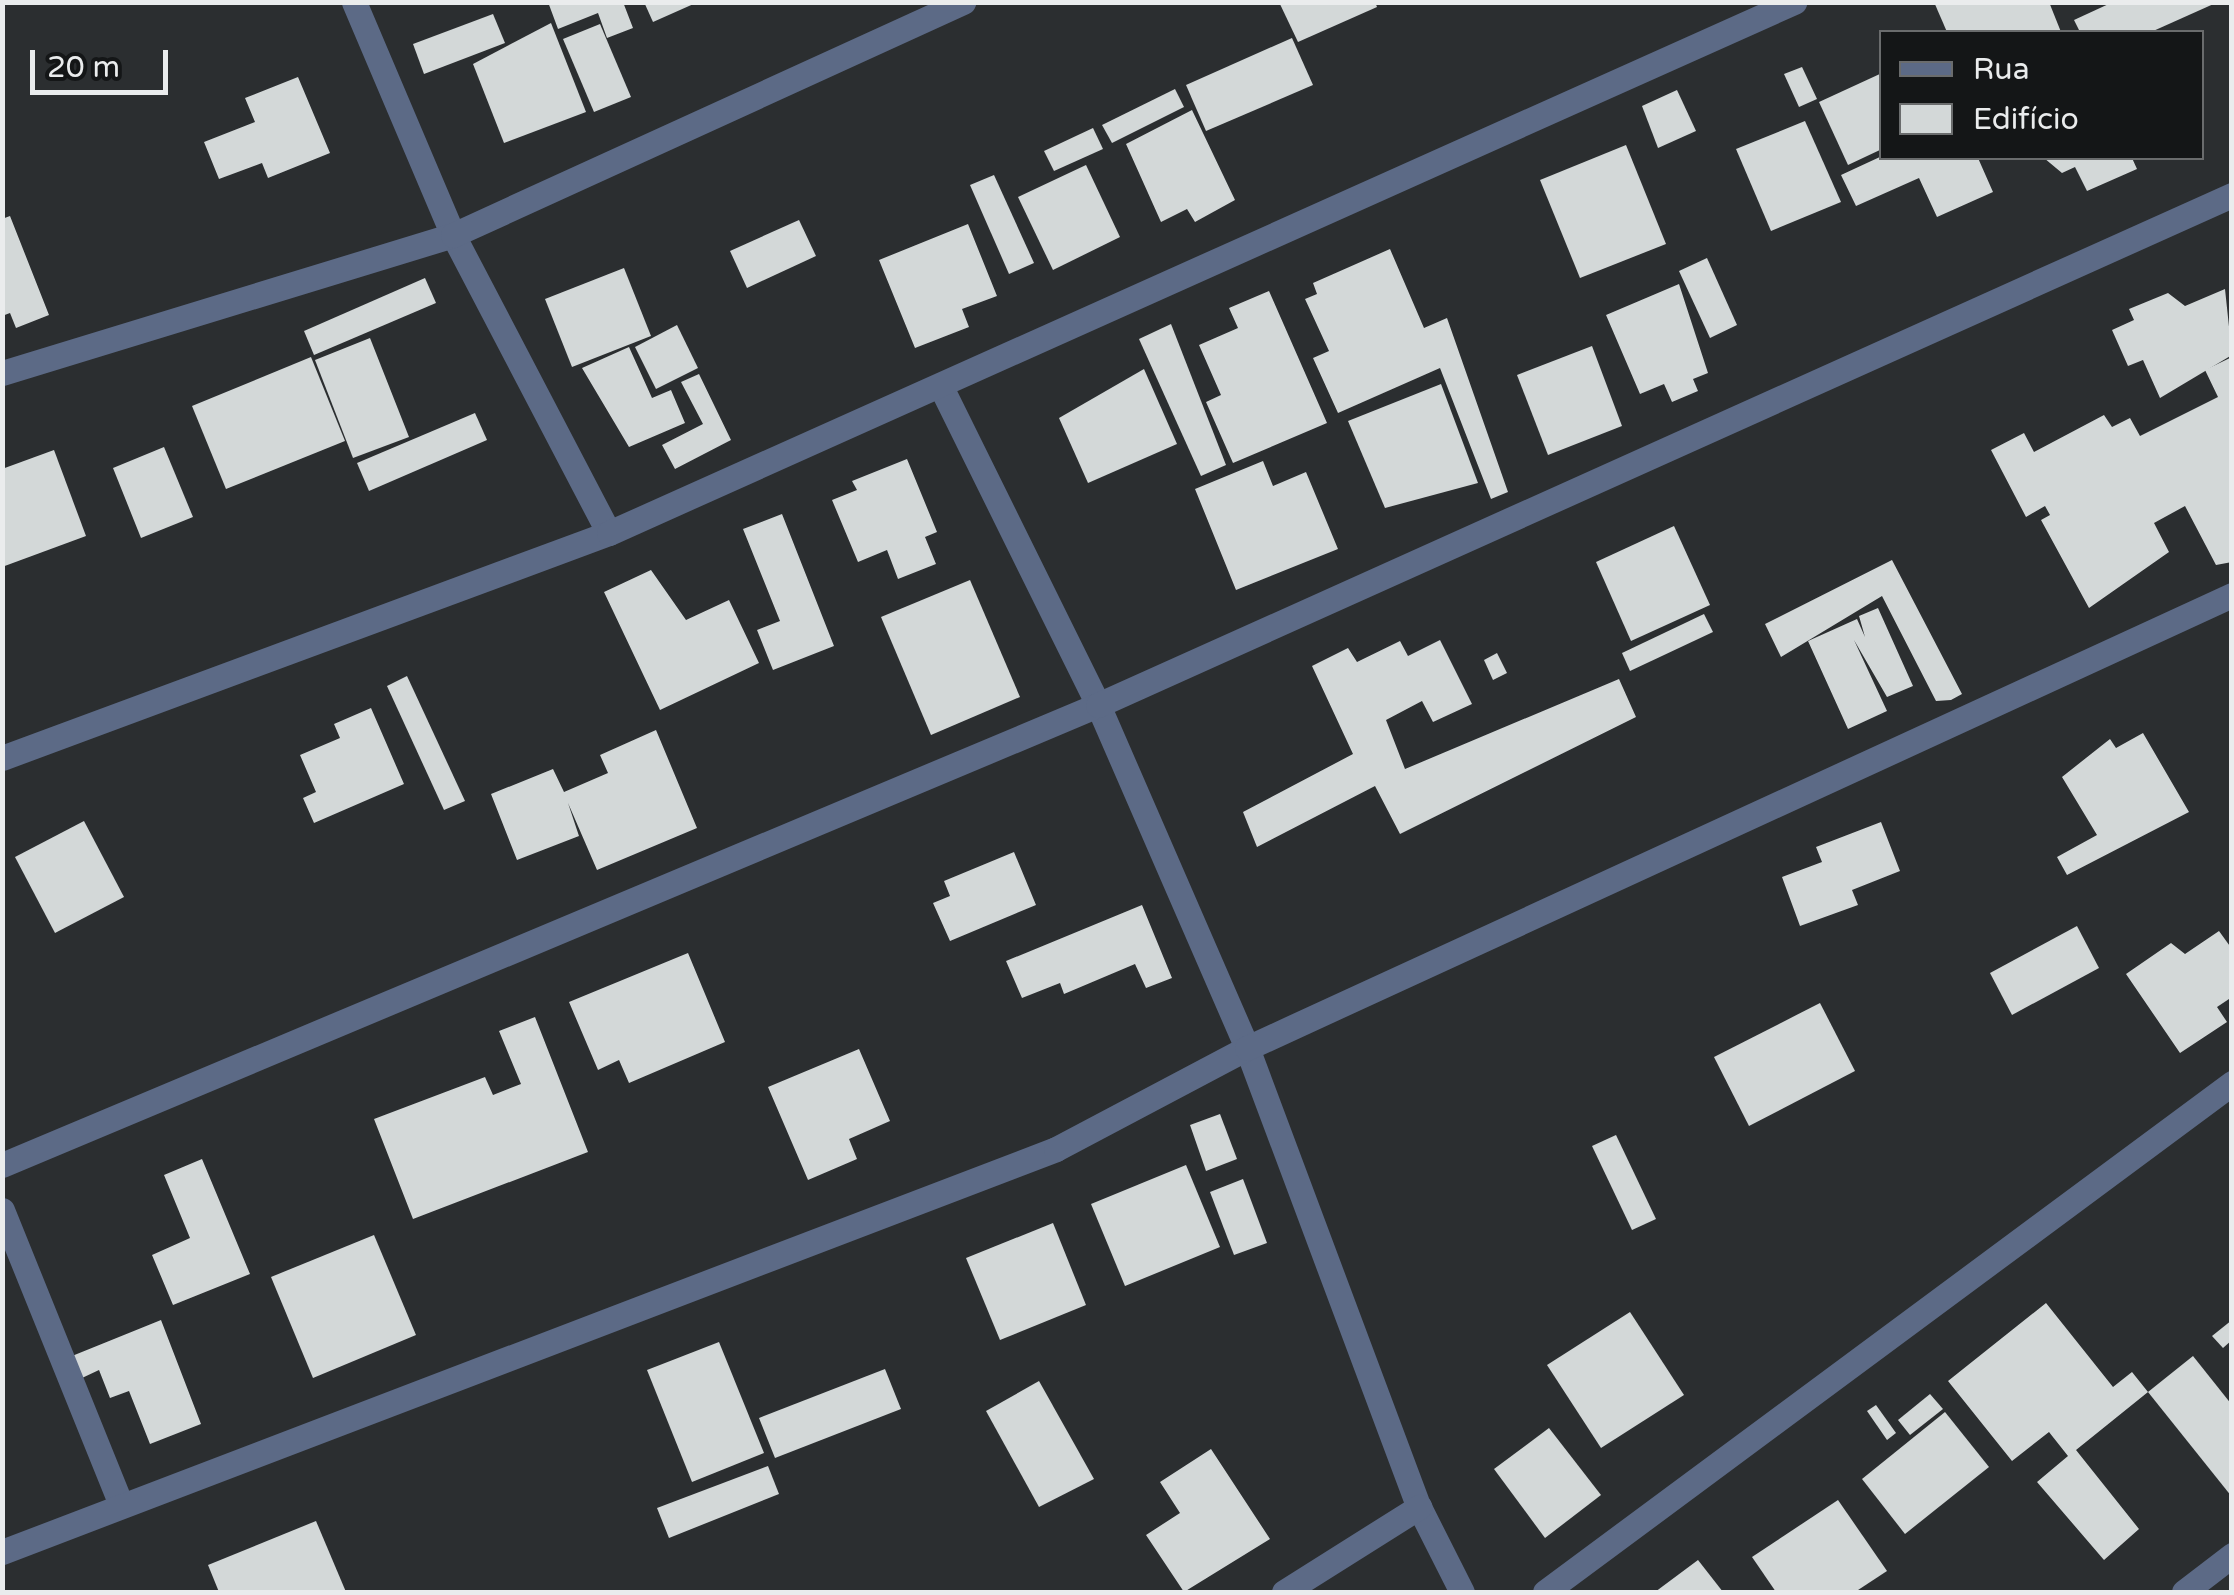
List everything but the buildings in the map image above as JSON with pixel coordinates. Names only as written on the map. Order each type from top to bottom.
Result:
[{"type":"street","points":[[354,2],[453,236],[609,534]]},
{"type":"street","points":[[2,374],[453,236],[963,2]]},
{"type":"street","points":[[2,758],[609,534],[943,391],[1794,2]]},
{"type":"street","points":[[2,1166],[1098,705],[2232,195]]},
{"type":"street","points":[[943,391],[1098,705],[1247,1048],[1419,1507],[1462,1592]]},
{"type":"street","points":[[2,1552],[1056,1149],[1247,1048],[2232,595]]},
{"type":"street","points":[[1545,1592],[2232,1083]]},
{"type":"street","points":[[2,1210],[121,1505]]},
{"type":"street","points":[[1284,1592],[1419,1507]]},
{"type":"street","points":[[2184,1592],[2232,1554]]}]
